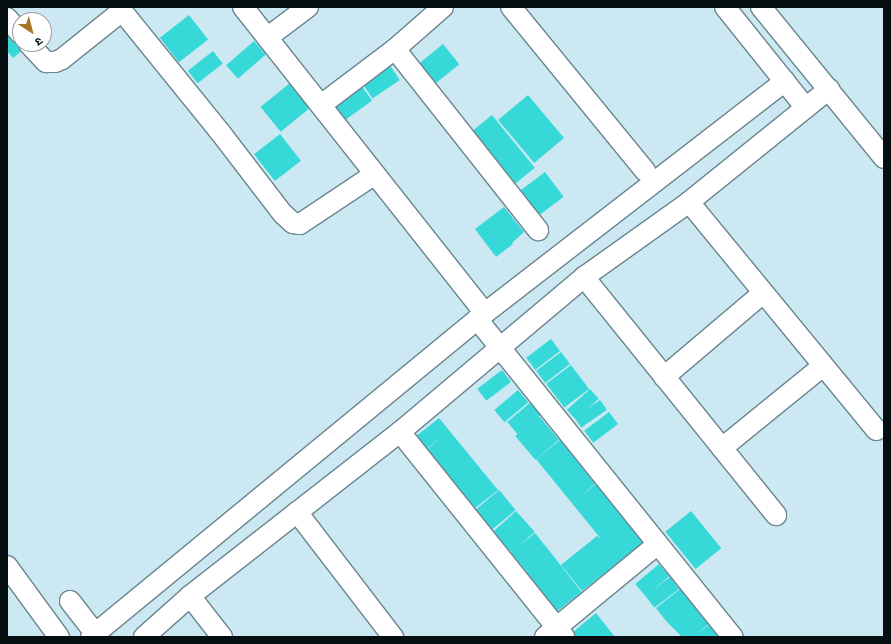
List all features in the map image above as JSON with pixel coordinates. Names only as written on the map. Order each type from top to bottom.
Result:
[{"type":"street","points":[[243,7],[375,174],[481,316],[500,348],[733,637]]},
{"type":"street","points":[[268,37],[308,7]]},
{"type":"street","points":[[320,105],[395,49],[443,7]]},
{"type":"street","points":[[511,7],[645,171]]},
{"type":"street","points":[[725,7],[806,108]]},
{"type":"street","points":[[762,7],[884,158]]},
{"type":"street","points":[[37,52],[46,62],[55,62],[62,59],[120,9],[220,132],[283,214],[292,223],[300,224],[375,174]]},
{"type":"street","points":[[395,49],[538,230]]},
{"type":"street","points":[[70,601],[95,636],[481,316],[785,81]]},
{"type":"street","points":[[144,637],[190,596],[400,432],[584,277],[689,202],[829,89]]},
{"type":"street","points":[[689,202],[876,430]]},
{"type":"street","points":[[584,277],[776,514]]},
{"type":"street","points":[[664,377],[763,293]]},
{"type":"street","points":[[722,448],[823,366]]},
{"type":"street","points":[[400,432],[556,634],[658,544]]},
{"type":"street","points":[[297,512],[393,637]]},
{"type":"street","points":[[7,566],[60,637]]},
{"type":"street","points":[[190,596],[222,637]]},
{"type":"building","points":[[189,15],[208,39],[179,62],[160,38]]},
{"type":"building","points":[[12,35],[12,52],[20,52],[13,58],[7,51],[7,38]]},
{"type":"building","points":[[254,41],[266,55],[238,79],[226,65]]},
{"type":"building","points":[[443,44],[459,64],[436,83],[420,63]]},
{"type":"building","points":[[213,51],[223,64],[198,83],[188,71]]},
{"type":"building","points":[[387,61],[400,80],[373,99],[360,79]]},
{"type":"building","points":[[358,81],[372,100],[345,120],[330,101]]},
{"type":"building","points":[[290,83],[310,108],[281,132],[260,107]]},
{"type":"building","points":[[528,95],[564,138],[534,163],[498,120]]},
{"type":"building","points":[[492,115],[535,168],[515,184],[472,131]]},
{"type":"building","points":[[280,134],[301,161],[275,181],[254,154]]},
{"type":"building","points":[[545,172],[564,197],[539,215],[520,191]]},
{"type":"building","points":[[504,207],[524,232],[512,243],[513,244],[496,257],[475,229]]},
{"type":"building","points":[[551,339],[560,351],[535,370],[526,358]]},
{"type":"building","points":[[561,352],[570,364],[545,383],[536,371]]},
{"type":"building","points":[[571,365],[589,389],[564,408],[546,384]]},
{"type":"building","points":[[502,370],[511,382],[486,401],[477,389]]},
{"type":"building","points":[[590,389],[599,399],[576,419],[567,410]]},
{"type":"building","points":[[518,390],[528,402],[505,422],[494,410]]},
{"type":"building","points":[[600,400],[607,410],[581,428],[575,418]]},
{"type":"building","points":[[531,402],[541,414],[518,434],[507,422]]},
{"type":"building","points":[[609,412],[618,424],[593,443],[584,431]]},
{"type":"building","points":[[539,416],[559,440],[535,460],[515,436]]},
{"type":"building","points":[[439,418],[498,490],[474,509],[426,450],[444,435],[425,450],[415,437]]},
{"type":"building","points":[[560,440],[595,484],[576,500],[596,484],[623,518],[626,516],[648,543],[621,565],[619,562],[582,591],[561,565],[597,536],[601,539],[536,459]]},
{"type":"building","points":[[499,490],[516,510],[492,530],[475,510]]},
{"type":"building","points":[[516,511],[535,532],[512,553],[493,532]]},
{"type":"building","points":[[691,511],[721,548],[696,569],[665,532]]},
{"type":"building","points":[[535,533],[544,544],[520,563],[511,553]]},
{"type":"building","points":[[544,544],[582,592],[557,611],[520,563]]},
{"type":"building","points":[[659,564],[669,576],[646,596],[635,584]]},
{"type":"building","points":[[670,577],[679,589],[654,608],[645,596]]},
{"type":"building","points":[[680,589],[710,623],[694,636],[710,624],[720,637],[682,637],[666,621],[656,608]]},
{"type":"building","points":[[596,613],[615,637],[576,637],[573,632]]}]
